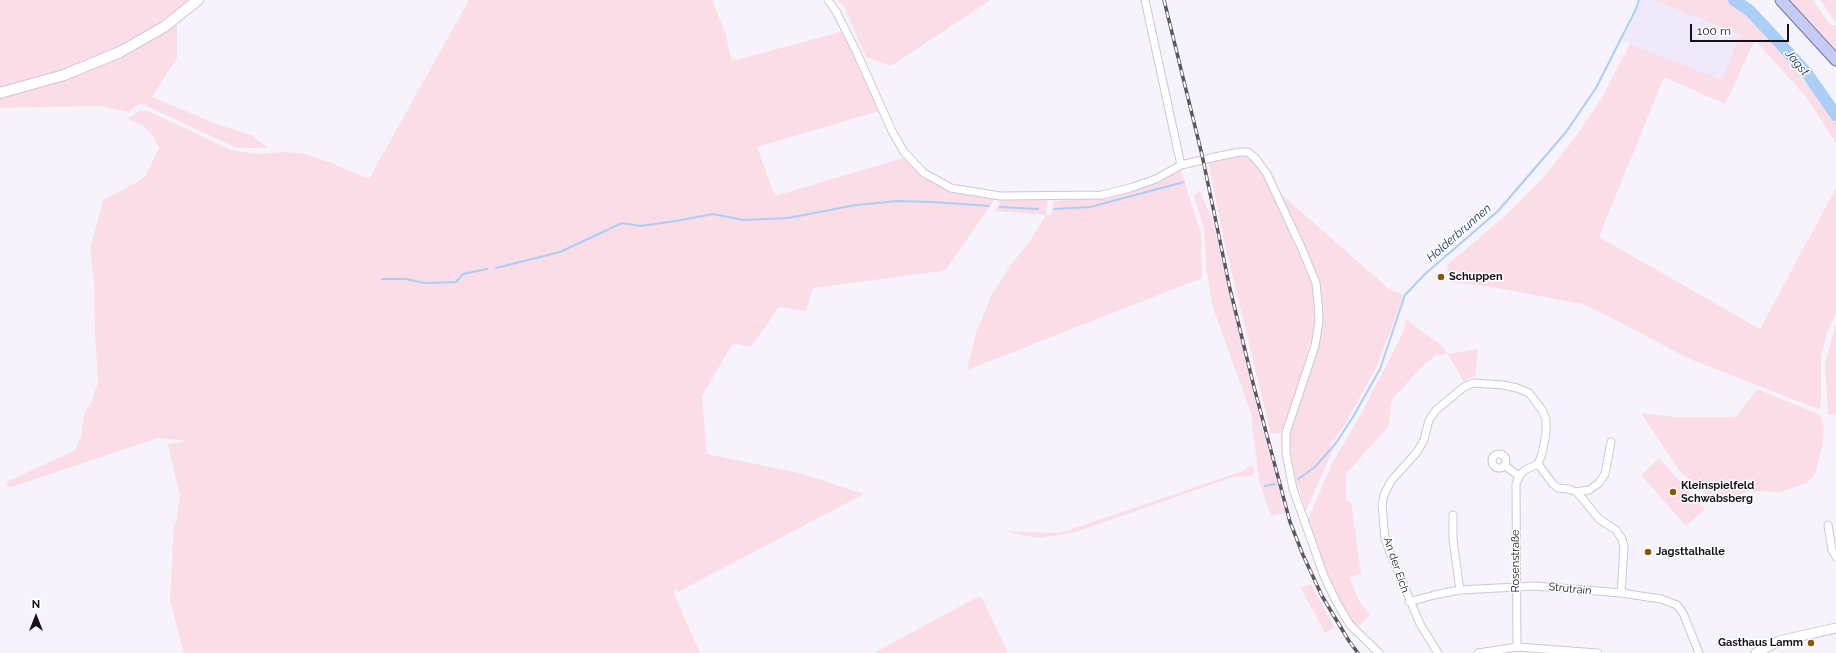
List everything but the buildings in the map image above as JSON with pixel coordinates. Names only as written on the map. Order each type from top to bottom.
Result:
[{"type":"main road","points":[[0,93],[64,75],[120,52],[164,27],[198,0]]},
{"type":"main road","points":[[1781,0],[1836,60]]},
{"type":"street","points":[[828,0],[857,53],[892,131],[904,152],[924,173],[951,188],[1000,196],[1102,195],[1130,188],[1156,179],[1181,166],[1240,152],[1248,152],[1252,155],[1266,174],[1287,216],[1316,283],[1319,321],[1315,346],[1286,433],[1286,453],[1293,489],[1324,576],[1341,611],[1350,625],[1379,653]]},
{"type":"street","points":[[1145,0],[1181,166]]},
{"type":"street","name":"An der Eich","points":[[1438,653],[1420,624],[1409,602],[1385,539],[1382,505],[1384,495],[1390,481],[1418,452],[1426,435],[1429,420],[1436,410],[1464,387],[1473,383],[1503,385],[1518,388],[1529,393],[1542,410],[1546,419],[1542,454],[1535,466]]},
{"type":"street","points":[[1504,465],[1519,476],[1525,470],[1535,466],[1558,488],[1577,492],[1589,490],[1599,483],[1605,474],[1611,442]]},
{"type":"street","name":"Rosenstraße","points":[[1517,647],[1516,484],[1519,476]]},
{"type":"street","points":[[1577,492],[1599,519],[1616,530],[1622,539],[1624,546],[1621,593]]},
{"type":"street","points":[[1454,515],[1453,540],[1460,590]]},
{"type":"street","points":[[1828,525],[1832,550],[1836,557]]},
{"type":"street","name":"Strutrain","points":[[1409,602],[1460,590],[1550,586],[1621,593],[1667,600],[1677,605],[1683,613],[1699,653]]},
{"type":"street","points":[[1756,653],[1779,641],[1836,628]]},
{"type":"street","points":[[1478,653],[1517,647],[1598,653]]},
{"type":"shaded area","points":[[0,0],[191,0],[130,43],[73,68],[0,88]]},
{"type":"shaded area","points":[[469,0],[712,0],[725,32],[732,61],[844,31],[879,111],[757,147],[775,196],[903,158],[924,176],[995,199],[947,268],[942,271],[813,288],[806,311],[779,307],[751,347],[733,343],[702,396],[707,454],[799,473],[864,494],[678,592],[676,587],[674,594],[700,653],[184,653],[170,601],[174,524],[176,523],[180,496],[168,444],[188,441],[158,438],[9,488],[6,482],[75,450],[81,437],[84,415],[92,400],[98,382],[94,281],[90,250],[103,200],[139,181],[146,175],[159,148],[152,134],[142,125],[126,118],[140,111],[147,111],[230,150],[255,154],[284,152],[302,153],[329,162],[369,179]]},
{"type":"shaded area","points":[[837,0],[991,0],[891,66],[866,57],[843,5]]},
{"type":"shaded area","points":[[1641,0],[1653,0],[1740,35],[1722,81],[1622,41]]},
{"type":"shaded area","points":[[1653,0],[1726,0],[1740,9],[1761,27],[1827,109],[1836,122],[1836,143],[1806,97],[1755,40],[1725,104],[1664,77],[1599,237],[1760,329],[1836,188],[1836,313],[1827,333],[1821,356],[1821,406],[1818,409],[1687,358],[1582,304],[1486,286],[1450,282],[1447,265],[1504,217],[1543,178],[1577,135],[1602,98],[1630,44],[1722,80],[1740,35]]},
{"type":"shaded area","points":[[1787,0],[1813,0],[1830,25],[1836,25],[1836,55]]},
{"type":"shaded area","points":[[1820,0],[1836,0],[1836,22]]},
{"type":"shaded area","points":[[176,22],[177,58],[152,97],[219,125],[251,135],[268,148],[237,148],[140,103],[129,112],[99,106],[0,108],[0,95],[31,86]]},
{"type":"shaded area","points":[[1244,155],[1255,160],[1268,183],[1314,289],[1316,307],[1314,330],[1285,432],[1271,434],[1225,245],[1208,161]]},
{"type":"shaded area","points":[[1181,171],[1201,234],[1202,278],[967,370],[976,333],[991,296],[1010,266],[1030,241],[1046,215],[1052,215],[1052,206],[1054,201],[1104,197],[1156,182]]},
{"type":"shaded area","points":[[1199,190],[1212,218],[1255,400],[1285,513],[1271,516],[1259,481],[1251,413],[1212,305],[1206,266],[1204,228],[1194,197]]},
{"type":"shaded area","points":[[1280,193],[1389,289],[1404,295],[1377,366],[1346,423],[1330,446],[1333,450],[1306,511],[1290,457],[1289,432],[1322,325],[1321,303],[1318,280]]},
{"type":"shaded area","points":[[1002,198],[1048,200],[1046,215],[995,211]]},
{"type":"shaded area","points":[[1406,319],[1442,346],[1448,354],[1436,355],[1423,366],[1392,399],[1388,427],[1346,474],[1346,500],[1351,502],[1361,574],[1349,577],[1359,601],[1370,615],[1357,628],[1338,598],[1313,541],[1307,522],[1332,463],[1355,425],[1403,333]]},
{"type":"shaded area","points":[[1836,324],[1836,415],[1828,415],[1825,364]]},
{"type":"shaded area","points":[[1478,349],[1475,377],[1469,378],[1464,382],[1448,354]]},
{"type":"shaded area","points":[[1757,389],[1818,414],[1823,420],[1824,431],[1822,447],[1815,474],[1807,483],[1780,492],[1749,491],[1716,503],[1679,470],[1641,413],[1674,417],[1736,417]]},
{"type":"shaded area","name":"Kleinspielfeld Schwabsberg","points":[[1659,458],[1705,509],[1686,526],[1641,475]]},
{"type":"shaded area","points":[[1253,466],[1254,473],[1251,476],[1233,477],[1076,532],[1041,538],[1003,531],[1060,533],[1246,470],[1248,467]]},
{"type":"shaded area","points":[[1311,584],[1335,628],[1325,633],[1301,588]]},
{"type":"shaded area","points":[[977,597],[982,598],[1008,653],[874,653]]},
{"type":"waterway","name":"Holderbrunnen","points":[[1298,479],[1315,467],[1336,443],[1353,417],[1380,369],[1405,295],[1425,274],[1498,211],[1566,132],[1596,88],[1636,9],[1639,0]]},
{"type":"waterway","name":"Jagst","points":[[1734,0],[1750,11],[1806,72],[1836,115]]},
{"type":"waterway","points":[[1054,209],[1090,207],[1184,182]]},
{"type":"waterway","points":[[496,268],[560,252],[622,223],[640,226],[713,214],[743,220],[788,218],[856,205],[898,201],[989,206]]},
{"type":"waterway","points":[[1000,207],[1038,209]]},
{"type":"waterway","points":[[382,279],[406,279],[424,283],[456,282],[463,274],[487,269]]},
{"type":"waterway","name":"Holderbrunnen","points":[[1265,486],[1275,484]]},
{"type":"railway","points":[[1164,0],[1202,155],[1230,289],[1290,522],[1322,596],[1349,641],[1358,653]]},
{"type":"place","name":"Schuppen","points":[[1441,277]]},
{"type":"place","name":"Kleinspielfeld Schwabsberg","points":[[1673,492]]},
{"type":"place","name":"Jagsttalhalle","points":[[1648,552]]},
{"type":"place","name":"Gasthaus Lamm","points":[[1811,643]]}]
